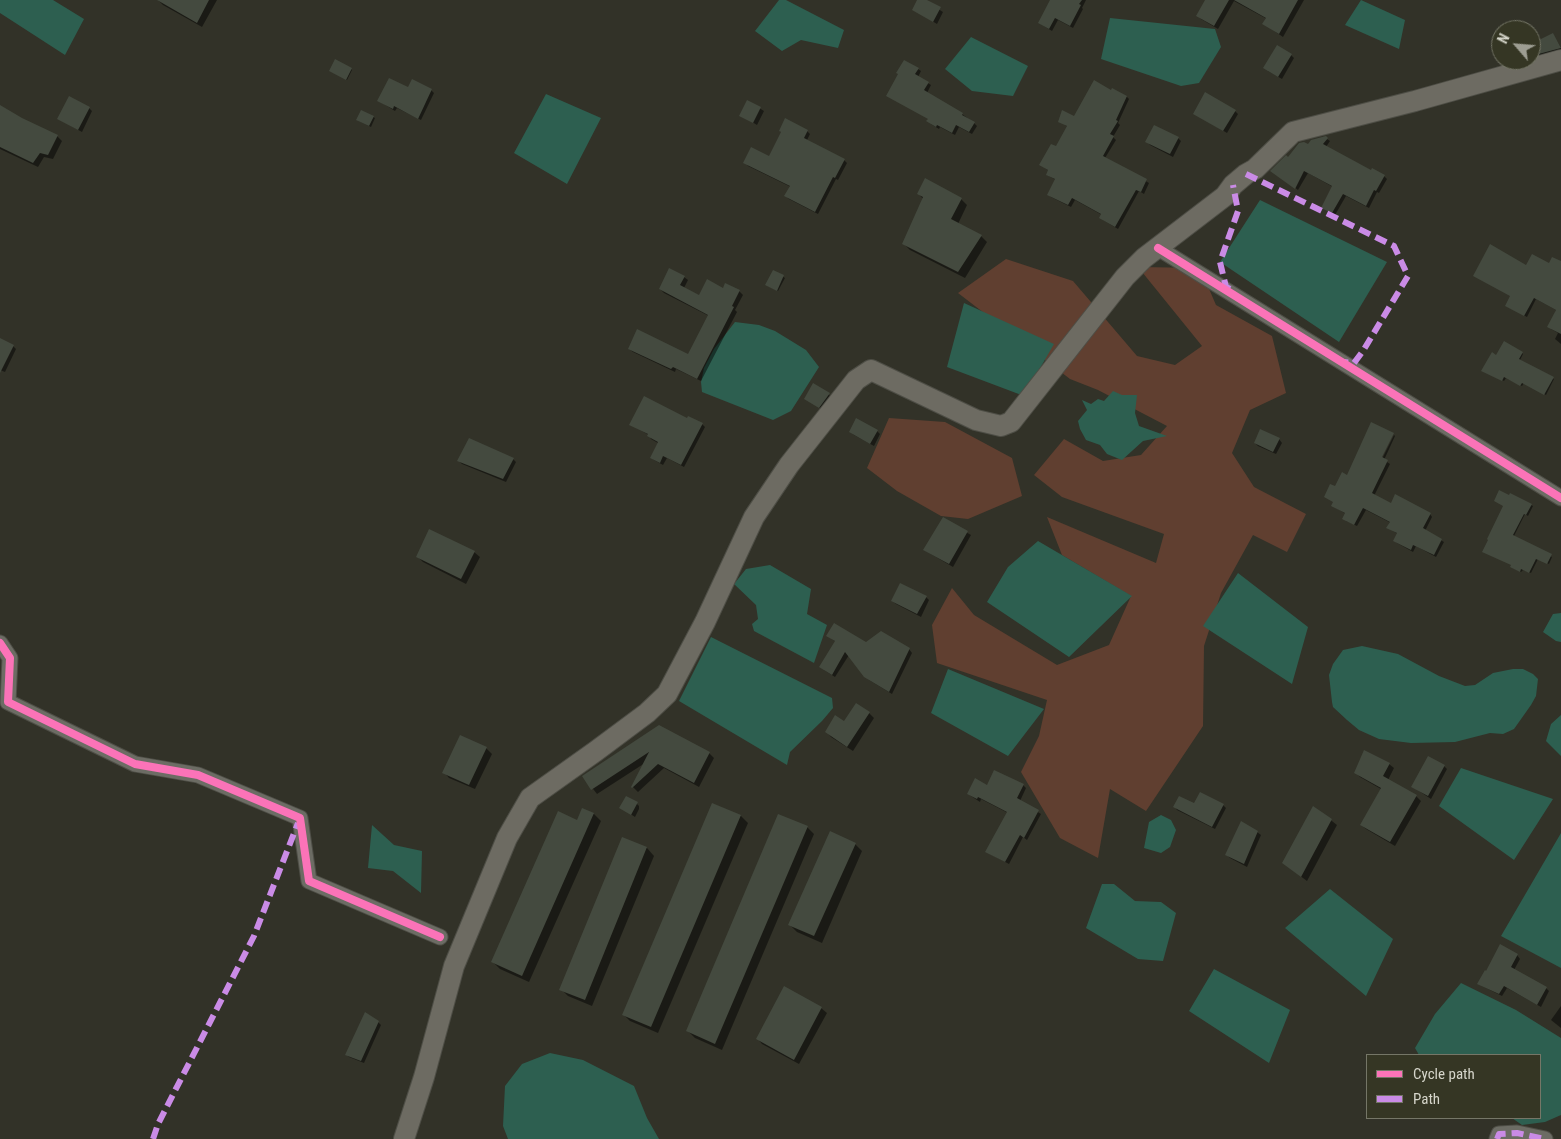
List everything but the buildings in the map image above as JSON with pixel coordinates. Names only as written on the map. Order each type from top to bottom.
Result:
[{"type":"main road","points":[[404,1139],[424,1077],[454,966],[507,838],[530,798],[633,724],[667,694],[705,622],[754,518],[789,465],[856,380],[871,370],[976,420],[1001,426],[1011,422],[1125,277],[1144,258],[1225,196],[1233,185],[1255,169],[1293,132],[1559,63]]},
{"type":"street","points":[[1158,248],[1561,498]]},
{"type":"street","points":[[0,643],[10,658],[8,702],[136,764],[198,775],[300,818],[308,881],[440,937]]},
{"type":"street","points":[[1497,1139],[1500,1134],[1517,1133],[1545,1139]]},
{"type":"shaded area","points":[[1006,259],[1073,281],[1137,356],[1175,365],[1202,346],[1138,267],[1200,268],[1216,305],[1272,336],[1286,393],[1250,410],[1232,453],[1254,487],[1306,514],[1287,552],[1253,535],[1221,593],[1204,646],[1203,726],[1146,811],[1110,789],[1098,858],[1060,838],[1021,772],[1039,736],[1047,700],[937,663],[932,625],[952,588],[974,615],[1057,665],[1109,645],[1131,596],[1062,555],[1047,517],[1156,563],[1164,534],[1062,497],[1034,475],[1064,439],[1103,461],[1141,455],[1167,426],[1098,390],[1070,379],[958,293]]},
{"type":"shaded area","points":[[889,418],[945,422],[1012,458],[1022,496],[968,519],[941,516],[897,491],[867,468]]},
{"type":"water","points":[[0,0],[53,0],[84,19],[65,55],[0,13]]},
{"type":"water","points":[[779,0],[786,0],[844,30],[838,48],[801,40],[782,51],[755,31]]},
{"type":"water","points":[[1361,0],[1405,20],[1399,49],[1345,25]]},
{"type":"water","points":[[1110,18],[1215,29],[1221,47],[1199,83],[1181,86],[1101,59]]},
{"type":"water","points":[[971,37],[1028,66],[1013,96],[972,91],[945,69]]},
{"type":"water","points":[[546,94],[601,118],[567,184],[514,153]]},
{"type":"water","points":[[1260,200],[1387,262],[1339,342],[1220,262]]},
{"type":"water","points":[[964,303],[1054,344],[1024,396],[947,367]]},
{"type":"water","points":[[735,322],[759,325],[775,331],[806,350],[819,367],[791,411],[773,420],[702,392],[701,382],[704,368],[714,349]]},
{"type":"water","points":[[1113,391],[1122,395],[1137,395],[1135,413],[1139,426],[1167,436],[1143,441],[1122,460],[1107,454],[1100,445],[1086,440],[1078,421],[1087,410],[1082,400],[1091,404],[1098,399],[1104,401]]},
{"type":"water","points":[[1038,541],[1132,596],[1069,657],[987,602],[1008,567]]},
{"type":"water","points":[[770,565],[811,589],[807,614],[827,625],[814,663],[754,631],[752,624],[758,619],[756,605],[734,584],[746,569]]},
{"type":"water","points":[[1238,573],[1308,627],[1292,684],[1203,626]]},
{"type":"water","points":[[1561,613],[1561,642],[1556,641],[1543,632],[1553,614]]},
{"type":"water","points":[[711,637],[832,698],[833,708],[790,752],[787,765],[679,701]]},
{"type":"water","points":[[1362,646],[1398,654],[1439,676],[1465,686],[1475,685],[1493,673],[1523,669],[1538,679],[1536,696],[1514,729],[1503,734],[1490,733],[1455,742],[1411,743],[1379,739],[1359,730],[1333,707],[1332,702],[1329,675],[1333,664],[1343,650]]},
{"type":"water","points":[[948,669],[1044,709],[1008,756],[931,713]]},
{"type":"water","points":[[1561,715],[1561,756],[1546,741],[1551,724]]},
{"type":"water","points":[[1461,768],[1553,799],[1514,860],[1439,806]]},
{"type":"water","points":[[1161,815],[1171,820],[1176,830],[1170,847],[1161,853],[1144,848],[1149,822]]},
{"type":"water","points":[[372,825],[394,845],[422,851],[421,893],[393,871],[368,868]]},
{"type":"water","points":[[1561,833],[1561,968],[1501,936]]},
{"type":"water","points":[[1102,884],[1114,884],[1135,901],[1161,902],[1176,913],[1163,961],[1138,959],[1086,928]]},
{"type":"water","points":[[1330,889],[1393,939],[1366,996],[1285,928]]},
{"type":"water","points":[[1214,969],[1290,1010],[1269,1063],[1189,1011]]},
{"type":"water","points":[[1461,983],[1516,1010],[1561,1038],[1561,1115],[1545,1122],[1522,1125],[1513,1119],[1541,1119],[1541,1054],[1418,1054],[1415,1048],[1435,1014]]},
{"type":"water","points":[[550,1053],[583,1060],[634,1086],[647,1118],[659,1139],[508,1139],[503,1126],[505,1086],[522,1064]]},
{"type":"marked path","points":[[1246,174],[1394,246],[1408,276],[1363,351],[1354,363],[1344,362]]},
{"type":"marked path","points":[[1230,289],[1226,287],[1220,262],[1238,211],[1233,185]]},
{"type":"marked path","points":[[153,1139],[158,1124],[254,936],[298,823]]},
{"type":"marked path","points":[[1497,1139],[1499,1134],[1517,1133],[1545,1139]]},
{"type":"cycle path","points":[[1158,248],[1561,498]]},
{"type":"cycle path","points":[[0,643],[10,658],[8,702],[135,764],[198,775],[300,818],[309,881],[440,937]]}]
